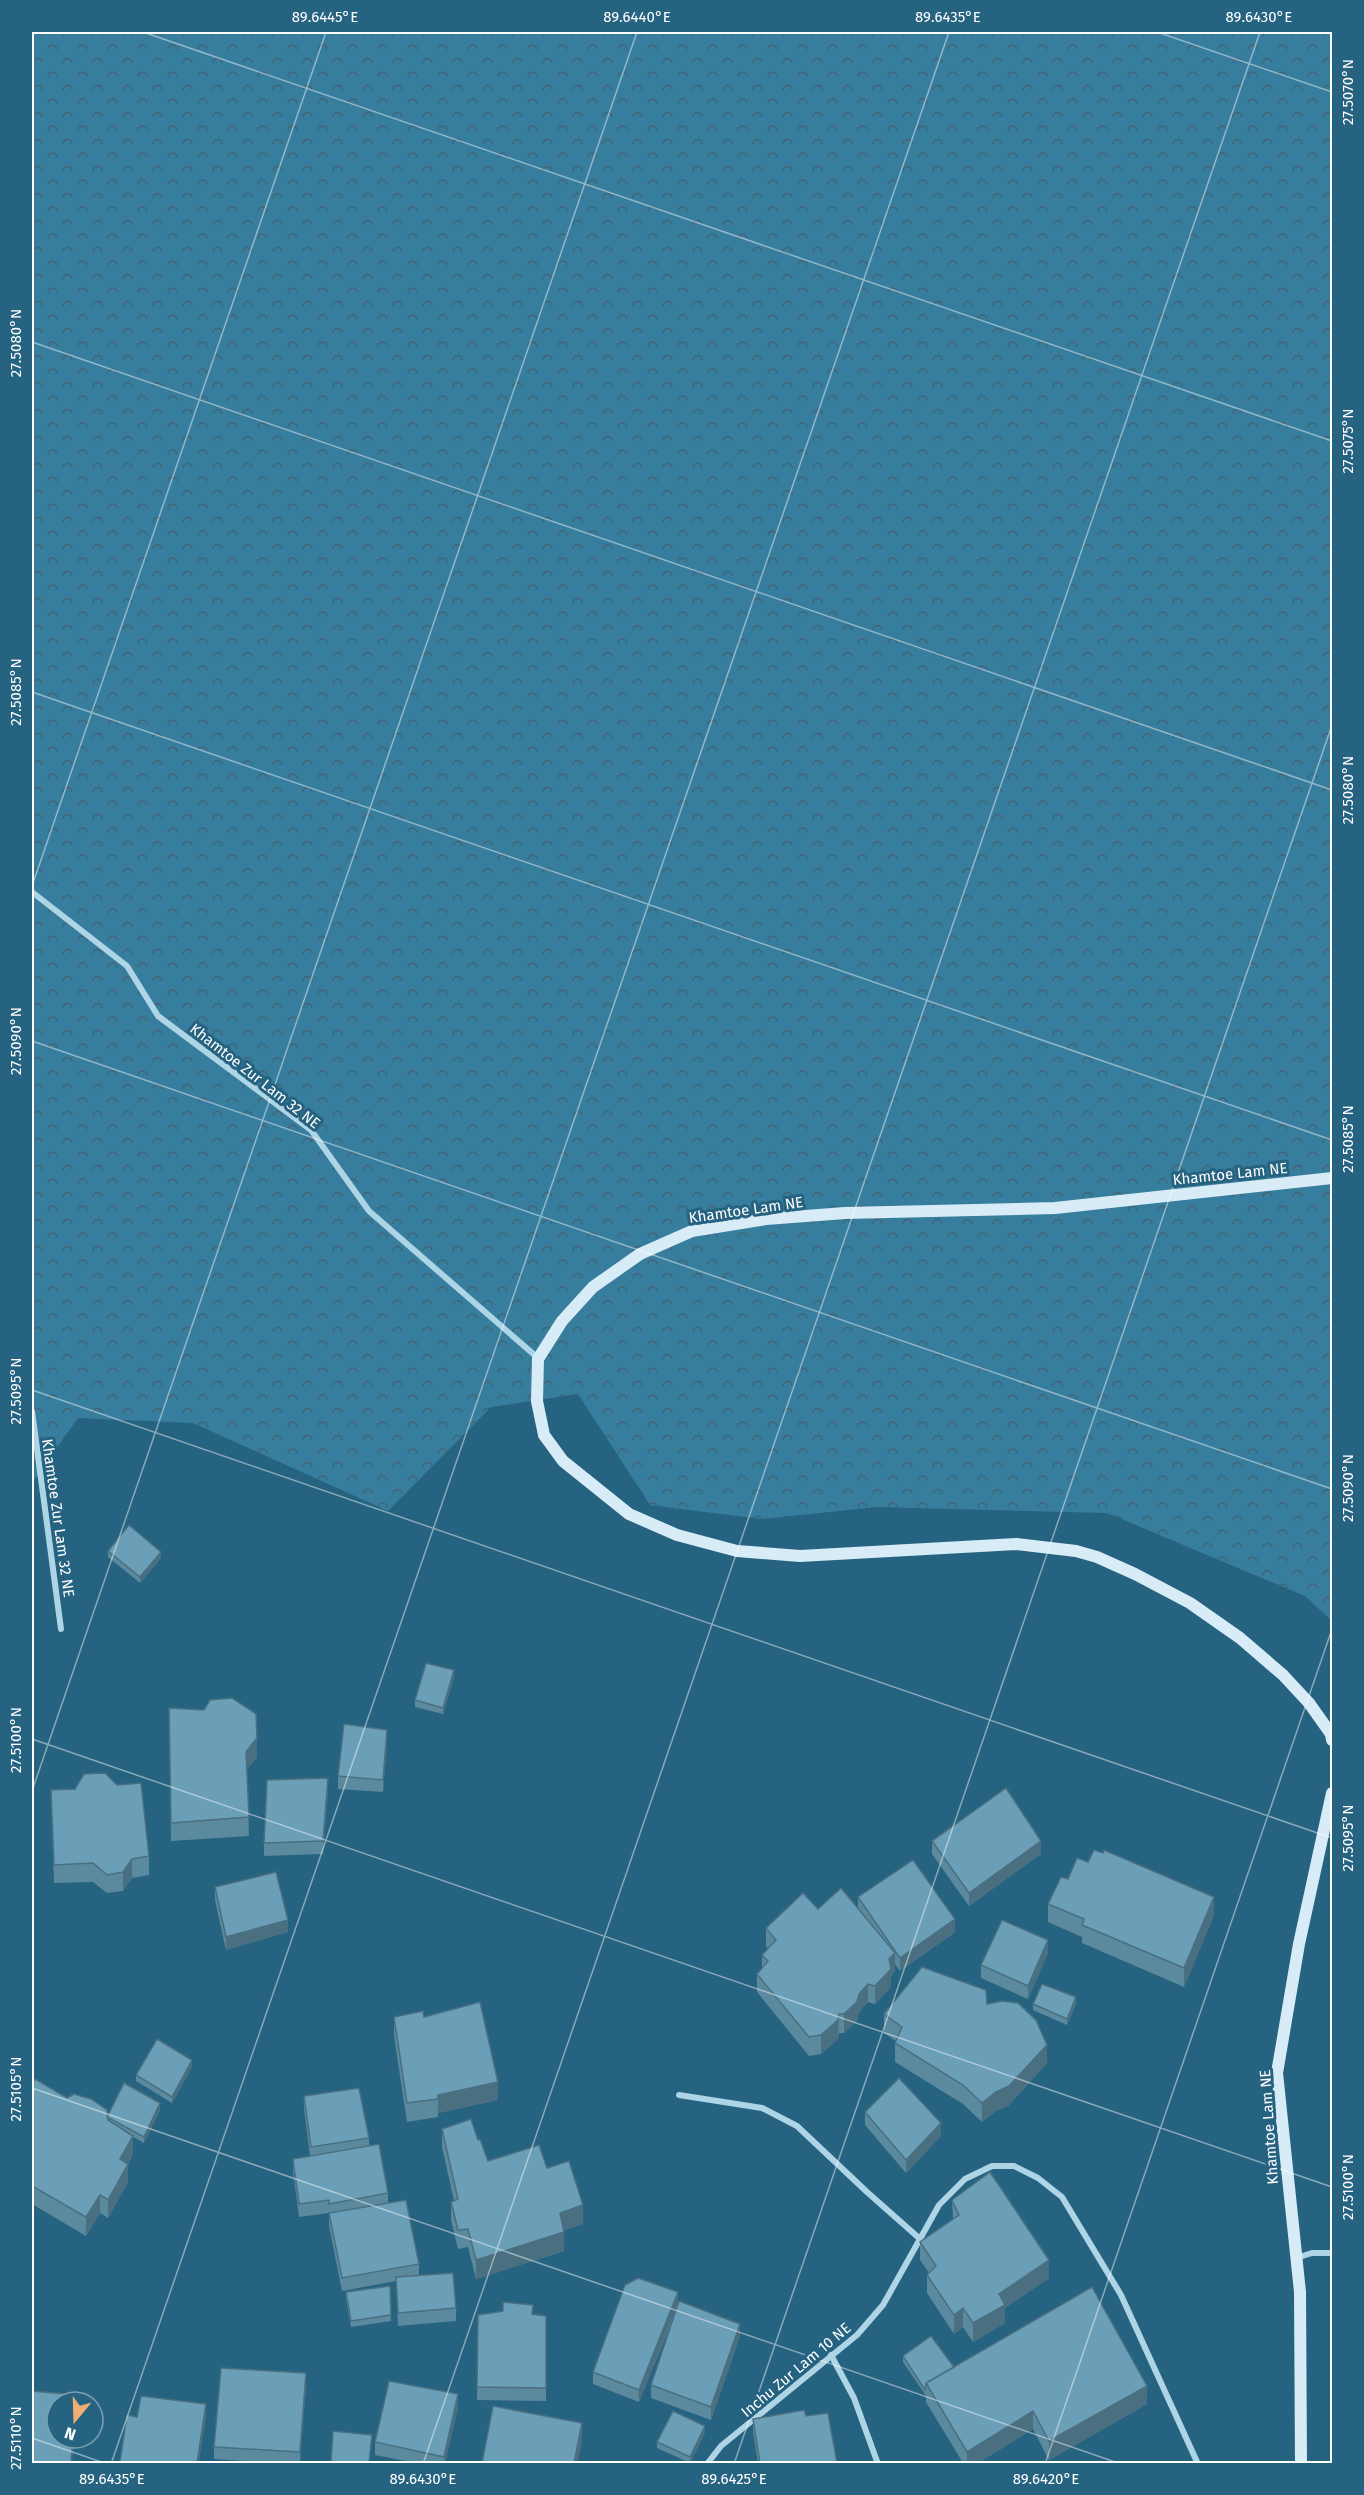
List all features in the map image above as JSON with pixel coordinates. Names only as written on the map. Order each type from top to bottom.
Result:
[{"type":"main road","name":"Khamtoe Lam NE","points":[[538,1359],[562,1321],[593,1287],[640,1254],[692,1231],[766,1219],[845,1213],[1055,1208],[1332,1178]]},
{"type":"main road","points":[[538,1359],[537,1401],[544,1434],[563,1461],[629,1514],[678,1535],[737,1551],[758,1553],[800,1556],[1016,1544],[1053,1547],[1097,1557],[1136,1574],[1190,1603],[1240,1638],[1283,1675],[1302,1696],[1331,1734],[1332,1740]]},
{"type":"main road","name":"Khamtoe Lam NE","points":[[1301,2463],[1300,2292],[1277,2073],[1299,1944],[1332,1792]]},
{"type":"street","name":"Khamtoe Zur Lam 32 NE","points":[[32,892],[128,966],[158,1016],[311,1130],[369,1211],[538,1359]]},
{"type":"street","name":"Khamtoe Zur Lam 32 NE","points":[[32,1411],[61,1629]]},
{"type":"street","points":[[679,2095],[762,2108],[797,2126],[867,2193],[919,2238]]},
{"type":"street","name":"Inchu Zur Lam 10 NE","points":[[707,2463],[721,2446],[744,2430],[857,2335],[883,2305],[939,2205],[965,2179],[992,2166],[1014,2166],[1038,2178],[1062,2198],[1121,2295],[1198,2463]]},
{"type":"street","points":[[1296,2258],[1312,2253],[1332,2253]]},
{"type":"street","points":[[831,2355],[854,2398],[878,2463]]},
{"type":"green space","points":[[32,32],[1332,32],[1332,1621],[1305,1596],[1107,1513],[877,1507],[761,1519],[650,1505],[578,1394],[491,1407],[388,1511],[193,1423],[78,1418],[32,1483]]},
{"type":"building","points":[[129,1525],[161,1552],[140,1577],[108,1551]]},
{"type":"building","points":[[426,1663],[454,1670],[443,1708],[415,1700]]},
{"type":"building","points":[[232,1698],[256,1714],[257,1738],[246,1752],[249,1817],[171,1823],[169,1708],[204,1710],[210,1700]]},
{"type":"building","points":[[344,1724],[387,1730],[383,1780],[338,1776]]},
{"type":"building","points":[[105,1773],[117,1785],[141,1783],[149,1856],[132,1859],[123,1872],[107,1875],[93,1863],[54,1865],[51,1790],[75,1789],[84,1774]]},
{"type":"building","points":[[328,1778],[323,1841],[264,1843],[267,1780]]},
{"type":"building","points":[[1006,1788],[1041,1841],[969,1893],[932,1841]]},
{"type":"building","points":[[1094,1850],[1103,1853],[1104,1850],[1214,1897],[1184,1968],[1082,1925],[1084,1919],[1048,1904],[1061,1877],[1068,1879],[1077,1858],[1088,1862]]},
{"type":"building","points":[[913,1860],[955,1919],[900,1958],[858,1897]]},
{"type":"building","points":[[276,1872],[288,1920],[226,1937],[215,1887]]},
{"type":"building","points":[[841,1888],[895,1953],[889,1959],[891,1969],[875,1986],[868,1984],[859,1994],[857,2002],[844,2014],[839,2014],[838,2020],[821,2035],[809,2037],[757,1974],[768,1961],[762,1955],[776,1940],[766,1928],[803,1893],[818,1909]]},
{"type":"building","points":[[1002,1920],[1048,1940],[1028,1986],[981,1965]]},
{"type":"building","points":[[922,1967],[986,1990],[987,2004],[1002,2001],[1018,2003],[1036,2020],[1047,2045],[1009,2086],[996,2092],[982,2103],[963,2085],[895,2043],[902,2027],[884,2014]]},
{"type":"building","points":[[1042,1984],[1076,1997],[1067,2019],[1033,2004]]},
{"type":"building","points":[[480,2002],[498,2082],[438,2095],[438,2099],[407,2103],[394,2017],[423,2011],[424,2017]]},
{"type":"building","points":[[157,2039],[192,2060],[172,2097],[136,2075]]},
{"type":"building","points":[[899,2078],[941,2123],[906,2160],[865,2112]]},
{"type":"building","points":[[35,2079],[67,2098],[74,2094],[91,2099],[107,2110],[108,2120],[133,2136],[120,2159],[128,2164],[108,2200],[100,2195],[86,2217],[32,2186],[32,2085]]},
{"type":"building","points":[[124,2083],[160,2103],[144,2137],[107,2117]]},
{"type":"building","points":[[359,2088],[369,2138],[311,2147],[304,2096]]},
{"type":"building","points":[[471,2119],[488,2161],[539,2145],[547,2168],[569,2161],[583,2205],[560,2213],[564,2232],[476,2260],[468,2229],[458,2230],[451,2202],[458,2199],[442,2129]]},
{"type":"building","points":[[379,2144],[388,2193],[329,2204],[329,2200],[299,2204],[293,2159]]},
{"type":"building","points":[[990,2172],[1049,2260],[999,2294],[1005,2305],[973,2323],[963,2308],[954,2315],[927,2275],[936,2266],[920,2242],[959,2215],[952,2200]]},
{"type":"building","points":[[406,2200],[419,2264],[342,2278],[329,2213]]},
{"type":"building","points":[[453,2273],[456,2308],[398,2313],[396,2277]]},
{"type":"building","points":[[638,2278],[678,2292],[639,2390],[593,2372],[625,2285]]},
{"type":"building","points":[[390,2286],[391,2315],[351,2321],[346,2292]]},
{"type":"building","points":[[1092,2287],[1147,2386],[1049,2441],[1033,2411],[967,2452],[926,2383]]},
{"type":"building","points":[[679,2301],[740,2324],[711,2407],[651,2385]]},
{"type":"building","points":[[503,2302],[533,2305],[532,2314],[546,2316],[546,2388],[477,2387],[478,2315],[503,2311]]},
{"type":"building","points":[[931,2336],[954,2367],[926,2383],[925,2390],[903,2356]]},
{"type":"building","points":[[221,2368],[306,2373],[300,2452],[214,2447]]},
{"type":"building","points":[[389,2381],[458,2394],[444,2457],[375,2442]]},
{"type":"building","points":[[32,2391],[45,2392],[45,2450],[72,2450],[71,2463],[32,2463]]},
{"type":"building","points":[[141,2396],[206,2404],[197,2463],[120,2462],[127,2415],[137,2417]]},
{"type":"building","points":[[493,2406],[582,2423],[574,2463],[482,2463]]},
{"type":"building","points":[[804,2410],[806,2416],[828,2413],[837,2463],[760,2463],[753,2419]]},
{"type":"building","points":[[673,2411],[705,2426],[690,2457],[657,2442]]},
{"type":"building","points":[[333,2431],[372,2435],[369,2463],[331,2463]]}]
